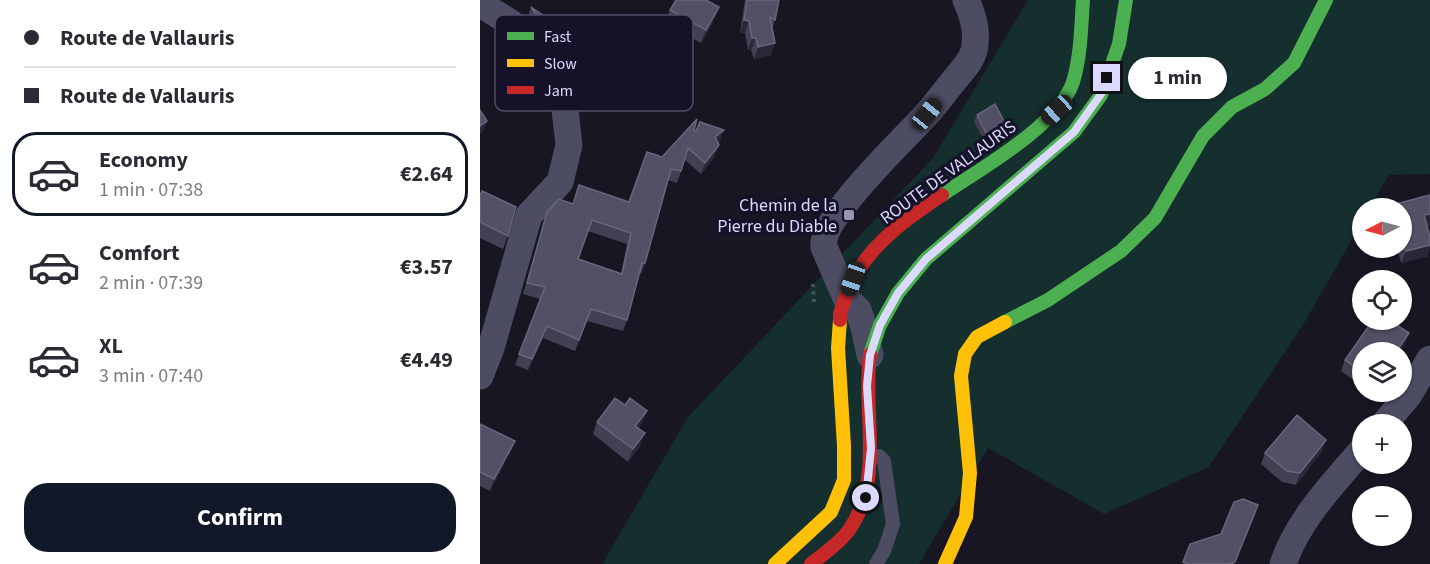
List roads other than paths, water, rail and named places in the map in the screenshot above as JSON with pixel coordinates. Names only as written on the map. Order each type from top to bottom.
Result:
[{"type":"main road","name":"ROUTE DE VALLAURIS","points":[[775,564],[831,512],[844,480],[838,348],[840,314],[853,279],[873,250],[911,216],[1030,135],[1057,110],[1072,84],[1080,52],[1083,0]]},
{"type":"main road","points":[[811,564],[848,531],[866,498],[871,448],[867,386],[870,355],[880,325],[898,293],[926,259],[1074,132],[1101,94],[1119,44],[1125,0]]},
{"type":"main road","points":[[945,564],[966,517],[970,473],[961,376],[965,354],[977,337],[1048,300],[1121,251],[1155,218],[1203,136],[1232,107],[1265,89],[1294,63],[1326,0]]},
{"type":"street","points":[[870,355],[858,310],[846,298],[822,239],[862,182],[927,114],[968,63],[976,46],[972,13],[966,0]]},
{"type":"street","points":[[480,4],[498,15]]},
{"type":"street","points":[[480,376],[491,348],[529,215],[560,182],[569,145],[565,111]]},
{"type":"street","points":[[1393,414],[1408,396],[1430,359]]},
{"type":"street","points":[[1283,564],[1299,529],[1352,462]]},
{"type":"lane","points":[[871,448],[884,461],[893,524],[884,551],[876,564]]},
{"type":"place","name":"Chemin de la Pierre du Diable","points":[[849,215]]}]
